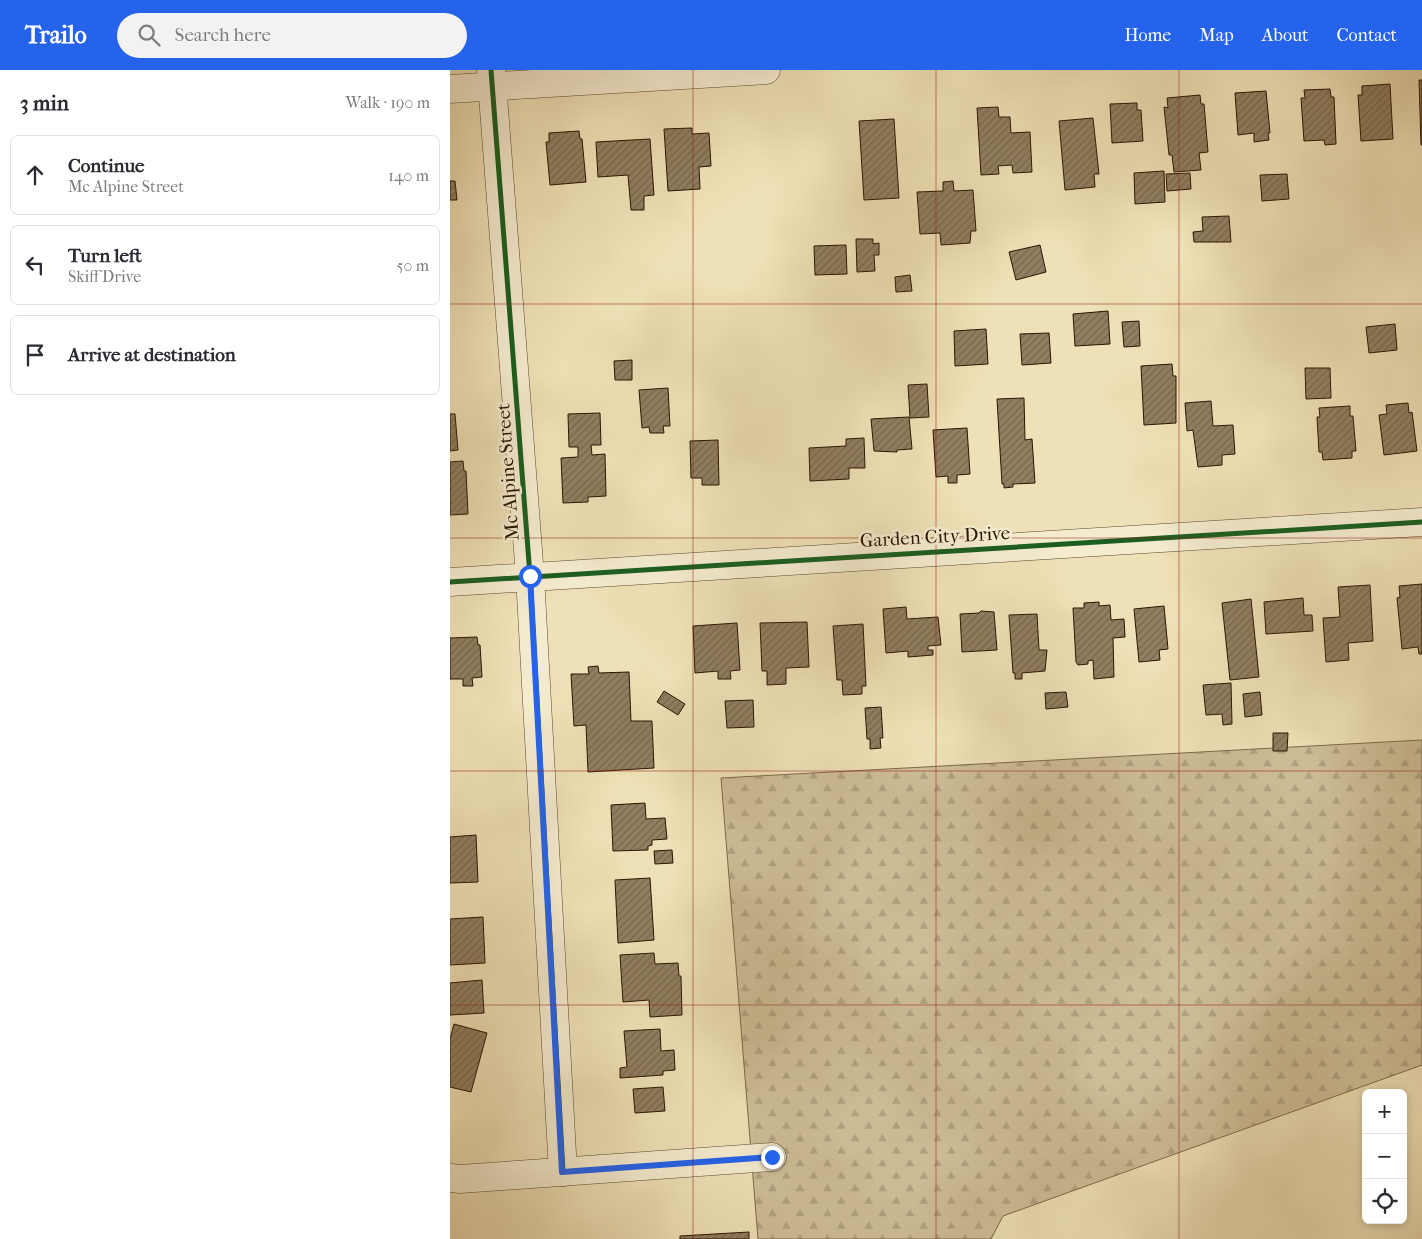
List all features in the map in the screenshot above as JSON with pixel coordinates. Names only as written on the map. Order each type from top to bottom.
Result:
[{"type":"street","points":[[450,89],[491,78],[766,70]]},
{"type":"street","name":"Mc Alpine Street","points":[[491,78],[530,576],[562,1172]]},
{"type":"street","name":"Garden City Drive","points":[[450,582],[1422,522]]},
{"type":"street","points":[[450,1178],[460,1179],[772,1157]]},
{"type":"green space","points":[[1422,740],[1422,1065],[1003,1216],[991,1239],[758,1239],[721,778]]},
{"type":"building","points":[[1419,80],[1422,80],[1422,145],[1421,145]]},
{"type":"building","points":[[1390,84],[1393,139],[1361,141],[1358,95],[1362,95],[1362,86]]},
{"type":"building","points":[[1330,89],[1331,97],[1334,97],[1336,144],[1325,145],[1324,140],[1304,141],[1301,98],[1305,98],[1304,90]]},
{"type":"building","points":[[1266,91],[1269,140],[1254,142],[1254,133],[1238,135],[1235,93]]},
{"type":"building","points":[[1200,95],[1201,104],[1204,104],[1208,152],[1199,153],[1201,170],[1174,172],[1172,155],[1169,155],[1164,107],[1168,108],[1167,98]]},
{"type":"building","points":[[1137,103],[1137,110],[1141,110],[1143,141],[1112,143],[1110,104]]},
{"type":"building","points":[[998,107],[999,117],[1010,117],[1011,133],[1030,132],[1032,172],[1013,173],[1012,165],[998,166],[999,174],[981,175],[977,108]]},
{"type":"building","points":[[1093,118],[1099,174],[1094,174],[1095,187],[1065,190],[1059,121]]},
{"type":"building","points":[[894,119],[899,198],[864,200],[859,121]]},
{"type":"building","points":[[692,128],[692,134],[709,133],[711,166],[699,167],[700,189],[668,191],[664,129]]},
{"type":"building","points":[[579,131],[580,139],[582,139],[586,182],[550,185],[546,142],[549,142],[549,133]]},
{"type":"building","points":[[650,139],[654,195],[644,196],[644,210],[631,210],[628,175],[598,177],[596,142]]},
{"type":"building","points":[[1164,171],[1165,202],[1135,204],[1134,173]]},
{"type":"building","points":[[1190,173],[1191,189],[1167,191],[1166,174]]},
{"type":"building","points":[[1287,174],[1289,199],[1262,201],[1260,175]]},
{"type":"building","points":[[450,181],[455,181],[457,200],[450,200]]},
{"type":"building","points":[[953,181],[954,191],[973,190],[976,231],[971,231],[970,243],[941,245],[940,233],[920,234],[917,192],[943,191],[943,182]]},
{"type":"building","points":[[1229,216],[1231,242],[1194,242],[1193,232],[1203,231],[1202,217]]},
{"type":"building","points":[[856,239],[873,239],[873,244],[879,243],[879,255],[874,255],[875,271],[857,272]]},
{"type":"building","points":[[846,245],[847,274],[815,275],[814,246]]},
{"type":"building","points":[[1040,245],[1046,272],[1016,280],[1009,252]]},
{"type":"building","points":[[910,275],[912,291],[896,292],[895,277]]},
{"type":"building","points":[[1108,311],[1110,344],[1075,346],[1073,314]]},
{"type":"building","points":[[1139,321],[1140,346],[1124,347],[1122,322]]},
{"type":"building","points":[[1395,324],[1397,350],[1369,353],[1366,327]]},
{"type":"building","points":[[986,329],[988,364],[955,366],[954,331]]},
{"type":"building","points":[[1049,333],[1051,363],[1022,365],[1020,334]]},
{"type":"building","points":[[632,360],[632,380],[615,380],[614,361]]},
{"type":"building","points":[[1172,364],[1173,376],[1176,376],[1176,423],[1144,425],[1141,366]]},
{"type":"building","points":[[1305,368],[1330,368],[1331,398],[1306,399]]},
{"type":"building","points":[[927,384],[929,417],[910,418],[908,385]]},
{"type":"building","points":[[668,388],[670,426],[663,426],[664,433],[650,433],[649,427],[642,428],[639,390]]},
{"type":"building","points":[[1024,398],[1025,440],[1032,439],[1035,483],[1013,484],[1013,487],[1004,488],[1004,484],[1002,484],[997,399]]},
{"type":"building","points":[[1211,401],[1213,426],[1233,425],[1235,454],[1222,455],[1222,465],[1198,467],[1193,430],[1187,431],[1185,403]]},
{"type":"building","points":[[1408,403],[1409,413],[1412,412],[1417,451],[1384,455],[1379,415],[1387,414],[1386,405]]},
{"type":"building","points":[[1350,406],[1350,416],[1353,416],[1356,451],[1352,451],[1352,458],[1323,460],[1322,452],[1319,452],[1317,417],[1320,417],[1319,408]]},
{"type":"building","points":[[600,413],[601,445],[591,445],[592,455],[605,454],[606,496],[588,497],[588,502],[563,503],[561,458],[578,457],[578,447],[569,447],[568,414]]},
{"type":"building","points":[[450,414],[455,414],[458,450],[450,451]]},
{"type":"building","points":[[909,417],[912,449],[897,450],[897,452],[874,451],[871,419]]},
{"type":"building","points":[[967,428],[970,474],[957,475],[957,483],[948,483],[948,476],[936,477],[933,430]]},
{"type":"building","points":[[864,438],[865,468],[849,468],[849,479],[810,481],[809,448],[846,446],[846,439]]},
{"type":"building","points":[[718,440],[719,485],[702,485],[702,478],[691,478],[690,441]]},
{"type":"building","points":[[463,461],[464,471],[466,471],[468,514],[450,515],[450,462]]},
{"type":"building","points":[[1422,584],[1422,654],[1419,654],[1418,647],[1402,649],[1397,598],[1400,597],[1399,586]]},
{"type":"building","points":[[1370,585],[1373,641],[1348,643],[1349,660],[1326,662],[1323,618],[1340,617],[1338,587]]},
{"type":"building","points":[[1303,598],[1304,615],[1312,615],[1313,631],[1266,634],[1264,602]]},
{"type":"building","points":[[1251,599],[1259,677],[1230,680],[1222,603]]},
{"type":"building","points":[[1099,602],[1099,606],[1110,605],[1111,620],[1124,619],[1125,637],[1113,638],[1114,677],[1094,679],[1093,660],[1088,661],[1088,664],[1078,665],[1076,662],[1073,608],[1084,608],[1084,603]]},
{"type":"building","points":[[1164,606],[1168,649],[1159,650],[1160,660],[1139,662],[1134,609]]},
{"type":"building","points":[[906,607],[907,619],[938,617],[941,645],[928,646],[928,650],[933,650],[933,655],[908,657],[908,651],[886,653],[883,609]]},
{"type":"building","points":[[981,611],[994,612],[997,650],[962,652],[960,614],[979,613]]},
{"type":"building","points":[[1037,614],[1039,650],[1047,650],[1045,671],[1022,673],[1022,679],[1015,679],[1009,615]]},
{"type":"building","points":[[807,622],[809,667],[786,668],[786,684],[767,685],[767,671],[762,671],[760,623]]},
{"type":"building","points":[[737,623],[740,670],[730,671],[731,679],[718,679],[718,671],[695,673],[693,626]]},
{"type":"building","points":[[863,624],[866,686],[862,686],[862,694],[843,695],[842,680],[837,680],[833,626]]},
{"type":"building","points":[[477,637],[478,645],[480,645],[482,677],[472,678],[473,686],[463,686],[463,679],[450,679],[450,638]]},
{"type":"building","points":[[598,666],[599,673],[629,672],[631,721],[652,721],[654,768],[588,772],[586,725],[574,726],[571,674],[589,674],[588,667]]},
{"type":"building","points":[[1231,683],[1232,724],[1223,725],[1222,714],[1206,715],[1203,685]]},
{"type":"building","points":[[664,691],[685,704],[678,715],[657,702]]},
{"type":"building","points":[[1066,692],[1068,707],[1046,709],[1045,693]]},
{"type":"building","points":[[1260,692],[1262,715],[1245,717],[1243,694]]},
{"type":"building","points":[[753,700],[754,727],[727,728],[725,701]]},
{"type":"building","points":[[881,707],[883,738],[880,738],[881,748],[870,749],[870,739],[867,739],[865,708]]},
{"type":"building","points":[[1273,733],[1288,733],[1287,751],[1273,751]]},
{"type":"building","points":[[645,803],[646,819],[665,818],[667,839],[652,840],[652,845],[648,846],[648,850],[613,851],[611,805]]},
{"type":"building","points":[[476,835],[478,882],[450,883],[450,837]]},
{"type":"building","points":[[672,850],[673,863],[655,864],[654,851]]},
{"type":"building","points":[[650,878],[654,940],[618,943],[615,880]]},
{"type":"building","points":[[483,917],[485,963],[450,965],[450,919]]},
{"type":"building","points":[[654,953],[655,964],[678,963],[679,976],[681,976],[682,1015],[650,1017],[649,1000],[623,1002],[620,955]]},
{"type":"building","points":[[482,980],[484,1013],[450,1015],[450,983]]},
{"type":"building","points":[[454,1024],[487,1033],[471,1092],[450,1087],[450,1039]]},
{"type":"building","points":[[660,1029],[661,1051],[674,1050],[675,1070],[663,1071],[663,1075],[620,1078],[620,1068],[627,1067],[624,1031]]},
{"type":"building","points":[[663,1087],[665,1111],[635,1113],[633,1089]]},
{"type":"building","points":[[749,1232],[749,1239],[680,1239],[680,1236]]},
{"type":"cycle path","points":[[491,70],[530,576],[563,1172]]},
{"type":"cycle path","points":[[450,582],[1422,522]]},
{"type":"route","points":[[530,576],[562,1172],[772,1157]]}]
